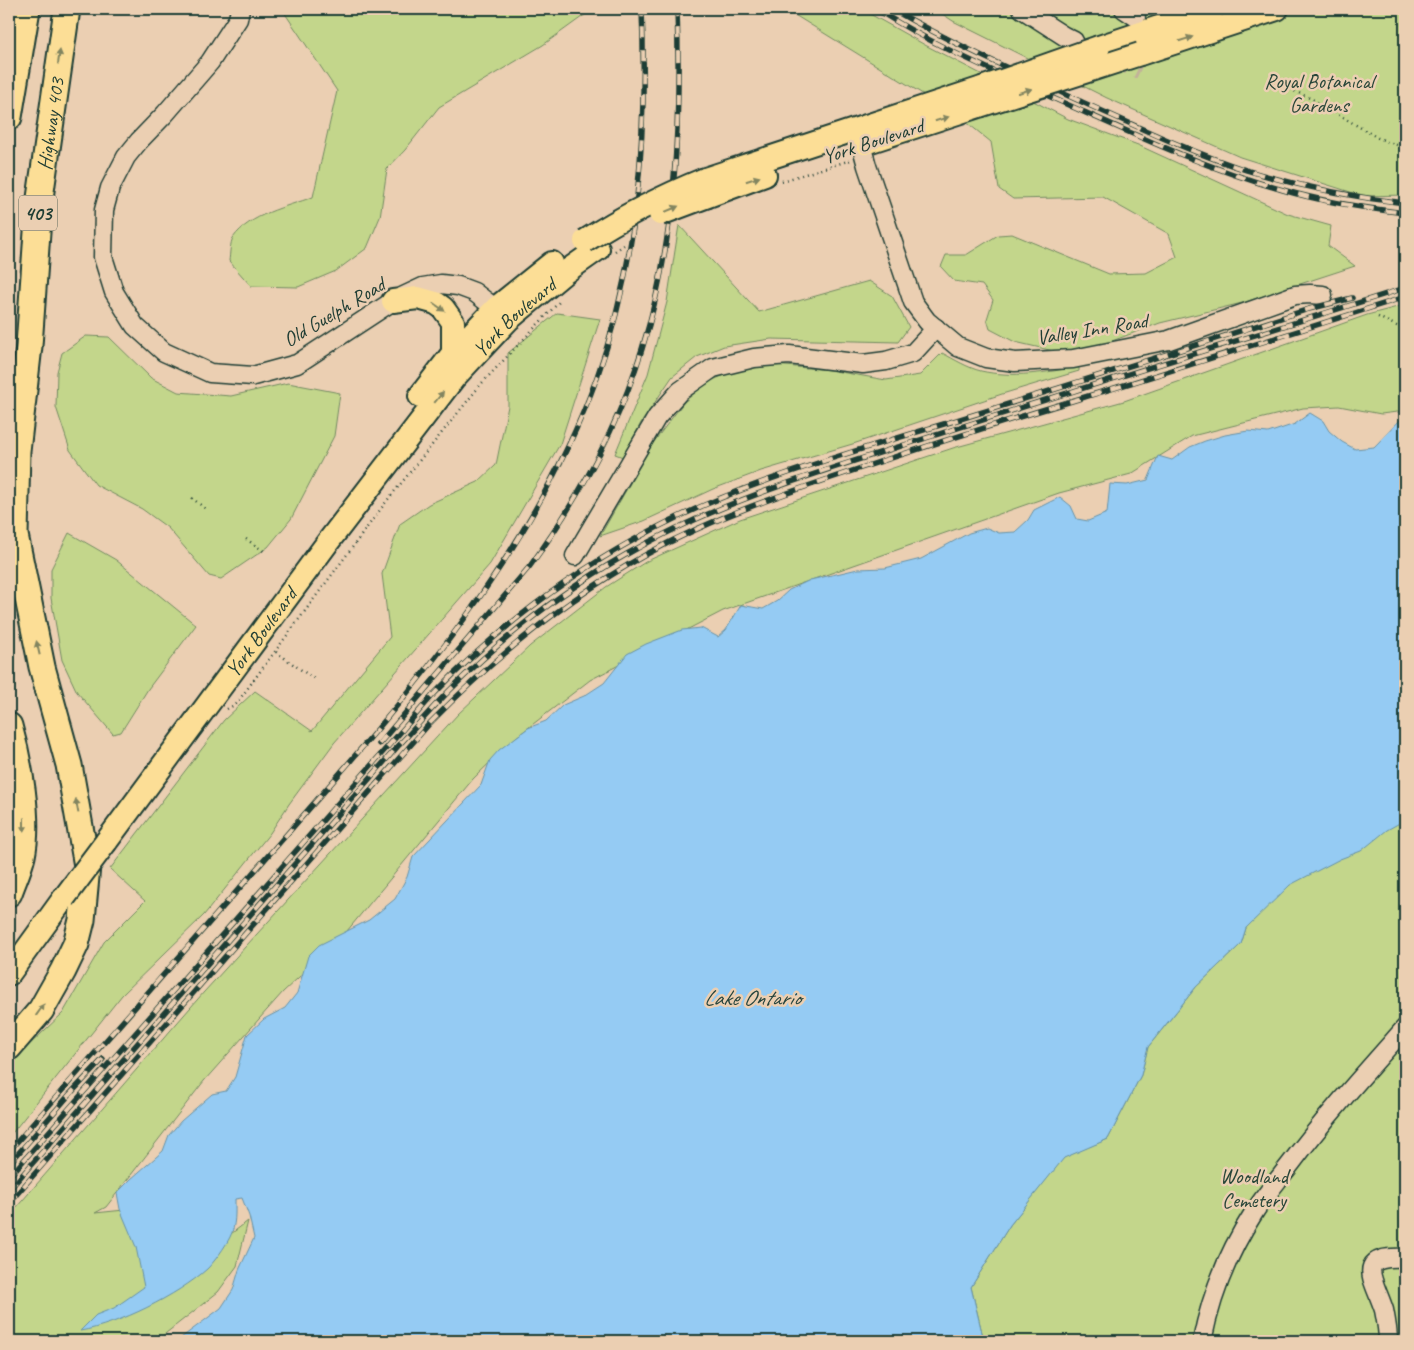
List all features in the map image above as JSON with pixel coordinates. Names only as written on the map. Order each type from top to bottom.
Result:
[{"type":"highway","name":"Highway 403","points":[[9,417],[66,9]]},
{"type":"highway","name":"Highway 403","points":[[9,117],[25,15]]},
{"type":"highway","points":[[9,65],[25,15]]},
{"type":"highway","points":[[9,1047],[41,1010],[76,944],[82,920],[87,866],[69,765],[42,667],[15,535],[17,451],[29,346],[39,204]]},
{"type":"highway","points":[[9,726],[16,755],[25,823],[22,856],[9,893]]},
{"type":"main road","name":"York Boulevard","points":[[105,834],[324,525],[454,353],[502,313],[597,248],[706,187],[746,182],[861,143],[980,97],[1099,47],[1213,9]]},
{"type":"main road","name":"York Boulevard","points":[[980,97],[1140,54],[1277,9]]},
{"type":"main road","points":[[393,301],[418,298],[436,303],[443,308],[453,322],[454,353]]},
{"type":"main road","name":"York Boulevard","points":[[9,955],[64,889],[502,313]]},
{"type":"main road","name":"York Boulevard","points":[[9,974],[64,889]]},
{"type":"street","name":"Old Guelph Road","points":[[240,9],[238,19],[210,62],[126,157],[110,188],[104,210],[103,257],[114,292],[135,326],[164,352],[210,373],[253,376],[296,364],[393,301],[423,287],[441,284],[458,286],[474,292],[502,313]]},
{"type":"street","points":[[1022,9],[1074,41]]},
{"type":"street","name":"Valley Inn Road","points":[[861,143],[870,176],[913,302],[927,321],[958,347],[986,358],[1015,362],[1073,359],[1169,340],[1295,295],[1323,295]]},
{"type":"street","points":[[575,556],[657,418],[680,391],[713,368],[754,358],[790,354],[863,364],[886,361],[913,353],[936,328]]},
{"type":"street","points":[[1202,1341],[1206,1320],[1225,1266],[1253,1214],[1315,1132],[1403,1036]]},
{"type":"street","points":[[1388,1341],[1384,1311],[1370,1276],[1371,1269],[1375,1263],[1382,1259],[1405,1258]]},
{"type":"path","points":[[1290,89],[1314,100],[1378,138],[1405,148]]},
{"type":"path","points":[[780,181],[861,143]]},
{"type":"path","points":[[597,248],[624,245]]},
{"type":"path","points":[[220,712],[236,704],[386,502],[482,383],[554,309],[566,294]]},
{"type":"path","points":[[1378,317],[1401,328],[1405,328]]},
{"type":"path","points":[[192,498],[207,510]]},
{"type":"path","points":[[246,539],[265,552]]},
{"type":"path","points":[[276,652],[314,679]]},
{"type":"green space","points":[[282,9],[590,9],[586,14],[543,45],[439,107],[405,150],[387,169],[380,217],[367,248],[336,271],[298,287],[251,286],[229,261],[232,240],[240,230],[259,217],[313,197],[337,91]]},
{"type":"green space","points":[[785,9],[861,9],[925,45],[1068,119],[1138,145],[1288,214],[1331,226],[1328,246],[1355,266],[1242,303],[1160,323],[1104,344],[1058,352],[1015,342],[990,329],[987,319],[993,300],[982,285],[954,281],[941,267],[946,255],[966,255],[998,235],[1012,234],[1109,274],[1146,273],[1177,257],[1169,234],[1103,197],[1013,199],[999,189],[991,142],[960,117]]},
{"type":"green space","name":"Royal Botanical Gardens","points":[[935,9],[1405,9],[1405,195],[1363,196],[1240,157],[1107,98],[953,21]]},
{"type":"green space","points":[[679,225],[759,312],[869,281],[892,296],[909,327],[898,342],[771,339],[724,346],[697,357],[672,377],[641,423],[623,457],[615,454],[648,374],[667,302]]},
{"type":"green space","points":[[1405,305],[1405,411],[1381,414],[1339,406],[1303,408],[1192,436],[1131,474],[1059,493],[723,611],[590,680],[515,738],[473,779],[342,937],[283,992],[204,1081],[106,1207],[95,1213],[134,1209],[146,1298],[248,1221],[237,1266],[218,1292],[156,1341],[9,1341],[9,1216],[204,992],[458,714],[530,646],[606,587],[647,561],[740,519],[953,448],[1124,401],[1367,315]]},
{"type":"green space","points":[[557,313],[600,319],[560,444],[490,564],[334,743],[270,833],[204,915],[122,995],[9,1137],[9,1064],[63,1013],[104,942],[145,901],[110,869],[224,720],[255,691],[312,731],[390,637],[382,574],[400,524],[429,504],[478,482],[496,465],[508,406],[508,353]]},
{"type":"green space","points":[[86,336],[109,337],[151,378],[178,392],[231,396],[288,383],[340,393],[334,436],[291,519],[268,547],[221,579],[209,576],[168,528],[142,509],[96,485],[70,450],[56,407],[57,372],[62,353]]},
{"type":"green space","points":[[942,353],[971,368],[993,373],[1030,374],[1079,366],[1079,371],[1002,394],[856,443],[761,471],[713,489],[644,521],[600,536],[653,443],[684,402],[708,382],[734,371],[774,365],[829,370],[886,380],[920,375]]},
{"type":"green space","points":[[69,533],[116,560],[196,625],[148,689],[121,732],[113,734],[77,692],[62,660],[51,598],[51,569]]},
{"type":"green space","name":"Woodland Cemetery","points":[[1405,777],[1405,1341],[984,1341],[971,1287],[1010,1225],[1064,1157],[1108,1139],[1141,1075],[1148,1047],[1196,987],[1241,944],[1246,928],[1273,900]]},
{"type":"water","name":"Lake Ontario","points":[[1310,413],[1323,421],[1329,431],[1342,442],[1355,449],[1374,447],[1405,415],[1405,820],[1387,830],[1361,851],[1340,859],[1290,885],[1246,928],[1241,944],[1196,987],[1148,1047],[1141,1075],[1108,1139],[1064,1158],[1010,1225],[971,1287],[984,1341],[177,1341],[221,1308],[233,1290],[239,1270],[254,1238],[249,1216],[242,1198],[235,1199],[234,1223],[230,1237],[220,1254],[195,1279],[147,1308],[95,1328],[80,1331],[96,1315],[114,1308],[144,1287],[136,1247],[120,1209],[117,1193],[163,1151],[169,1135],[181,1121],[212,1094],[226,1091],[235,1077],[247,1035],[264,1019],[285,1008],[297,993],[308,956],[319,945],[369,920],[395,899],[407,877],[413,857],[481,785],[490,760],[499,750],[528,728],[546,721],[563,705],[584,696],[604,683],[627,654],[646,644],[682,630],[701,628],[718,637],[726,630],[741,605],[763,609],[777,601],[789,590],[810,580],[858,569],[885,568],[921,559],[969,533],[987,528],[999,533],[1015,532],[1028,520],[1034,510],[1060,497],[1071,506],[1077,519],[1088,521],[1107,513],[1110,484],[1127,485],[1148,480],[1158,456],[1172,460],[1190,447],[1225,435],[1248,431],[1268,433],[1295,424]]},
{"type":"tunnel","points":[[1113,58],[1140,71]]},
{"type":"railway","points":[[9,1151],[368,741],[458,628],[499,569],[536,508],[569,444],[597,377],[622,287],[631,241],[641,149],[643,102],[642,9]]},
{"type":"railway","points":[[379,744],[530,566],[548,541],[595,462],[621,407],[642,349],[653,308],[669,223],[677,137],[677,9]]},
{"type":"railway","points":[[876,9],[919,34],[1009,78],[1167,149],[1224,171],[1313,198],[1405,213]]},
{"type":"railway","points":[[892,9],[1010,69],[1204,155],[1246,170],[1305,186],[1365,198],[1405,203]]},
{"type":"railway","points":[[9,1190],[436,704],[469,671],[511,634],[603,568],[664,534],[703,516],[782,485],[1000,414],[1405,288]]},
{"type":"railway","points":[[9,1203],[430,723],[506,652],[560,610],[617,571],[698,528],[777,497],[966,434],[1405,297]]},
{"type":"railway","points":[[9,1177],[434,694],[498,634],[567,581],[642,535],[721,498],[779,476],[1309,309],[1352,298]]},
{"type":"railway","points":[[9,1164],[103,1059]]}]
